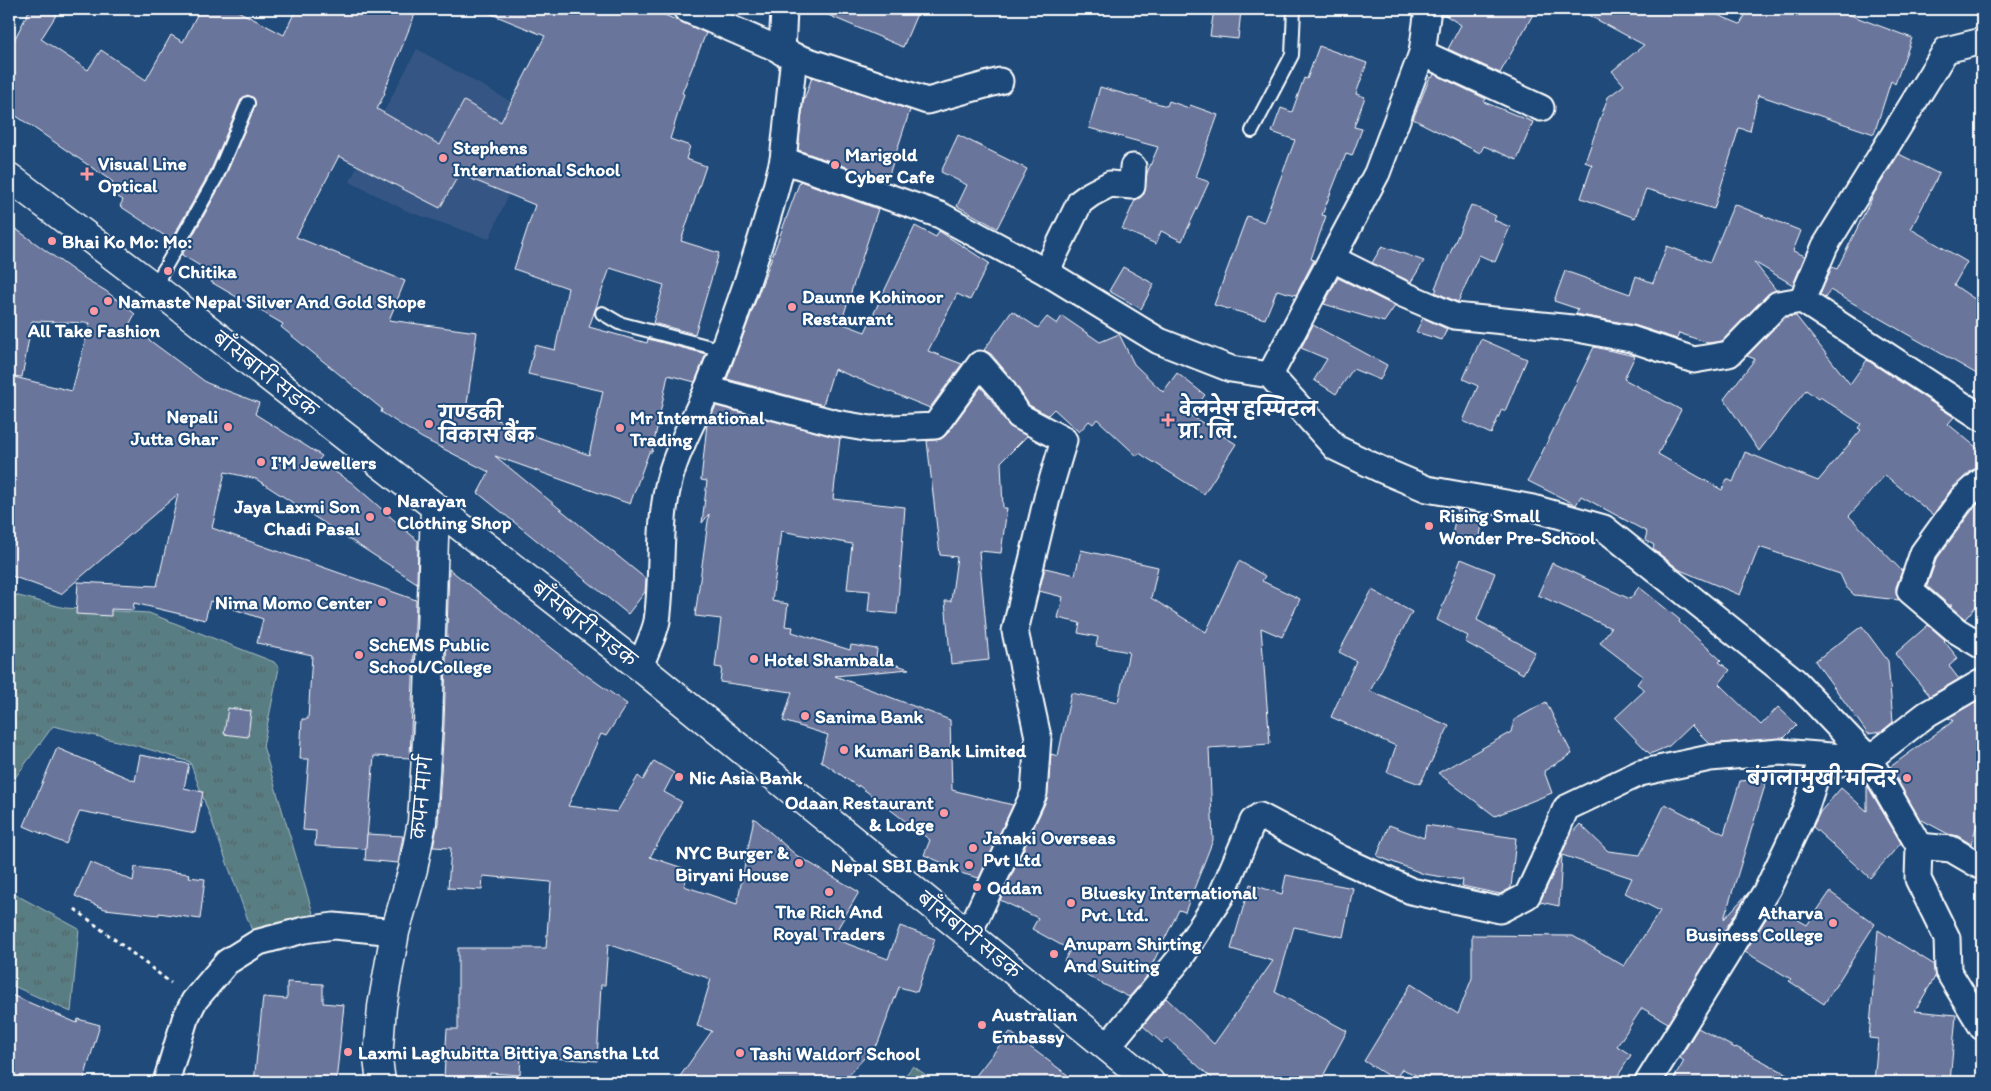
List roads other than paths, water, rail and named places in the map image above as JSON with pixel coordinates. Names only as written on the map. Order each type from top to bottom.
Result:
[{"type":"main road","name":"बाँसबारी सडक","points":[[9,177],[154,287],[640,667],[1150,1082]]},
{"type":"main road","name":"कपन मार्ग","points":[[381,1082],[378,1059],[382,1007],[395,932],[413,869],[422,822],[428,724],[435,507]]},
{"type":"street","points":[[686,9],[788,54],[927,101],[1000,81]]},
{"type":"street","points":[[640,667],[656,623],[661,574],[660,533],[664,499],[671,471],[722,350],[768,220],[783,160],[788,54],[784,9]]},
{"type":"street","points":[[1270,375],[1377,173],[1422,53],[1428,9]]},
{"type":"street","points":[[1802,300],[1825,246],[1946,50],[1982,41]]},
{"type":"street","points":[[1422,53],[1541,108]]},
{"type":"street","points":[[783,160],[940,215],[1046,272],[1159,341],[1231,369],[1270,375],[1336,448],[1382,470],[1428,489],[1533,508],[1604,528],[1795,681],[1869,759],[1919,846],[1918,879],[1947,938],[1948,971],[1982,1027]]},
{"type":"street","points":[[1046,272],[1080,202],[1110,184],[1132,186],[1133,167]]},
{"type":"street","points":[[1333,259],[1405,295],[1454,316],[1580,330],[1631,339],[1694,360],[1729,354],[1778,304],[1802,300],[1982,418]]},
{"type":"street","points":[[707,389],[836,423],[871,430],[936,426],[980,364],[1002,389],[1019,416],[1064,440],[1048,494],[1014,631],[1038,737],[1034,793],[968,935]]},
{"type":"street","points":[[1982,481],[1962,500],[1923,553],[1910,591],[1957,631],[1982,646]]},
{"type":"street","points":[[1648,1082],[1768,888],[1805,810],[1819,767],[1869,759],[1928,714],[1982,682]]},
{"type":"street","points":[[1107,1047],[1181,957],[1221,896],[1252,821],[1260,816],[1342,859],[1411,891],[1500,910],[1526,896],[1566,808],[1640,773],[1710,758],[1780,752],[1869,759]]},
{"type":"street","points":[[1919,846],[1951,849],[1982,867]]},
{"type":"street","points":[[166,1082],[185,1019],[194,1000],[227,962],[259,942],[304,930],[334,926],[395,932]]},
{"type":"lane","points":[[1252,131],[1292,55],[1294,9]]},
{"type":"lane","points":[[154,287],[217,176],[248,103]]},
{"type":"lane","points":[[602,313],[619,323],[722,350]]},
{"type":"place","name":"Stephens International School","points":[[443,158]]},
{"type":"place","name":"Marigold Cyber Cafe","points":[[835,165]]},
{"type":"place","name":"Visual Line Optical","points":[[87,174]]},
{"type":"place","name":"Bhai Ko Mo: Mo:","points":[[52,241]]},
{"type":"place","name":"Chitika","points":[[168,271]]},
{"type":"place","name":"Namaste Nepal Silver And Gold Shope","points":[[108,301]]},
{"type":"place","name":"Daunne Kohinoor Restaurant","points":[[792,307]]},
{"type":"place","name":"All Take Fashion","points":[[94,311]]},
{"type":"place","name":"वेलनेस हस्पिटल प्रा. लि.","points":[[1168,420]]},
{"type":"place","name":"गण्डकी विकास बैंक","points":[[429,424]]},
{"type":"place","name":"Nepali Jutta Ghar","points":[[228,427]]},
{"type":"place","name":"Mr International Trading","points":[[620,428]]},
{"type":"place","name":"I'M Jewellers","points":[[261,462]]},
{"type":"place","name":"Narayan Clothing Shop","points":[[387,511]]},
{"type":"place","name":"Jaya Laxmi Son Chadi Pasal","points":[[370,517]]},
{"type":"place","name":"Rising Small Wonder Pre-School","points":[[1429,526]]},
{"type":"place","name":"Nima Momo Center","points":[[382,602]]},
{"type":"place","name":"SchEMS Public School/College","points":[[359,655]]},
{"type":"place","name":"Hotel Shambala","points":[[754,659]]},
{"type":"place","name":"Sanima Bank","points":[[805,716]]},
{"type":"place","name":"Kumari Bank Limited","points":[[844,750]]},
{"type":"place","name":"Nic Asia Bank","points":[[679,777]]},
{"type":"place","name":"बंगलामुखी मन्दिर","points":[[1907,778]]},
{"type":"place","name":"Odaan Restaurant & Lodge","points":[[944,813]]},
{"type":"place","name":"Janaki Overseas Pvt Ltd","points":[[973,848]]},
{"type":"place","name":"NYC Burger & Biryani House","points":[[799,863]]},
{"type":"place","name":"Nepal SBI Bank","points":[[969,865]]},
{"type":"place","name":"Oddan","points":[[977,887]]},
{"type":"place","name":"The Rich And Royal Traders","points":[[829,892]]},
{"type":"place","name":"Bluesky International Pvt. Ltd.","points":[[1071,903]]},
{"type":"place","name":"Atharva Business College","points":[[1833,923]]},
{"type":"place","name":"Anupam Shirting And Suiting","points":[[1054,954]]},
{"type":"place","name":"Australian Embassy","points":[[982,1025]]},
{"type":"place","name":"Laxmi Laghubitta Bittiya Sanstha Ltd","points":[[348,1052]]},
{"type":"place","name":"Tashi Waldorf School","points":[[740,1053]]}]
